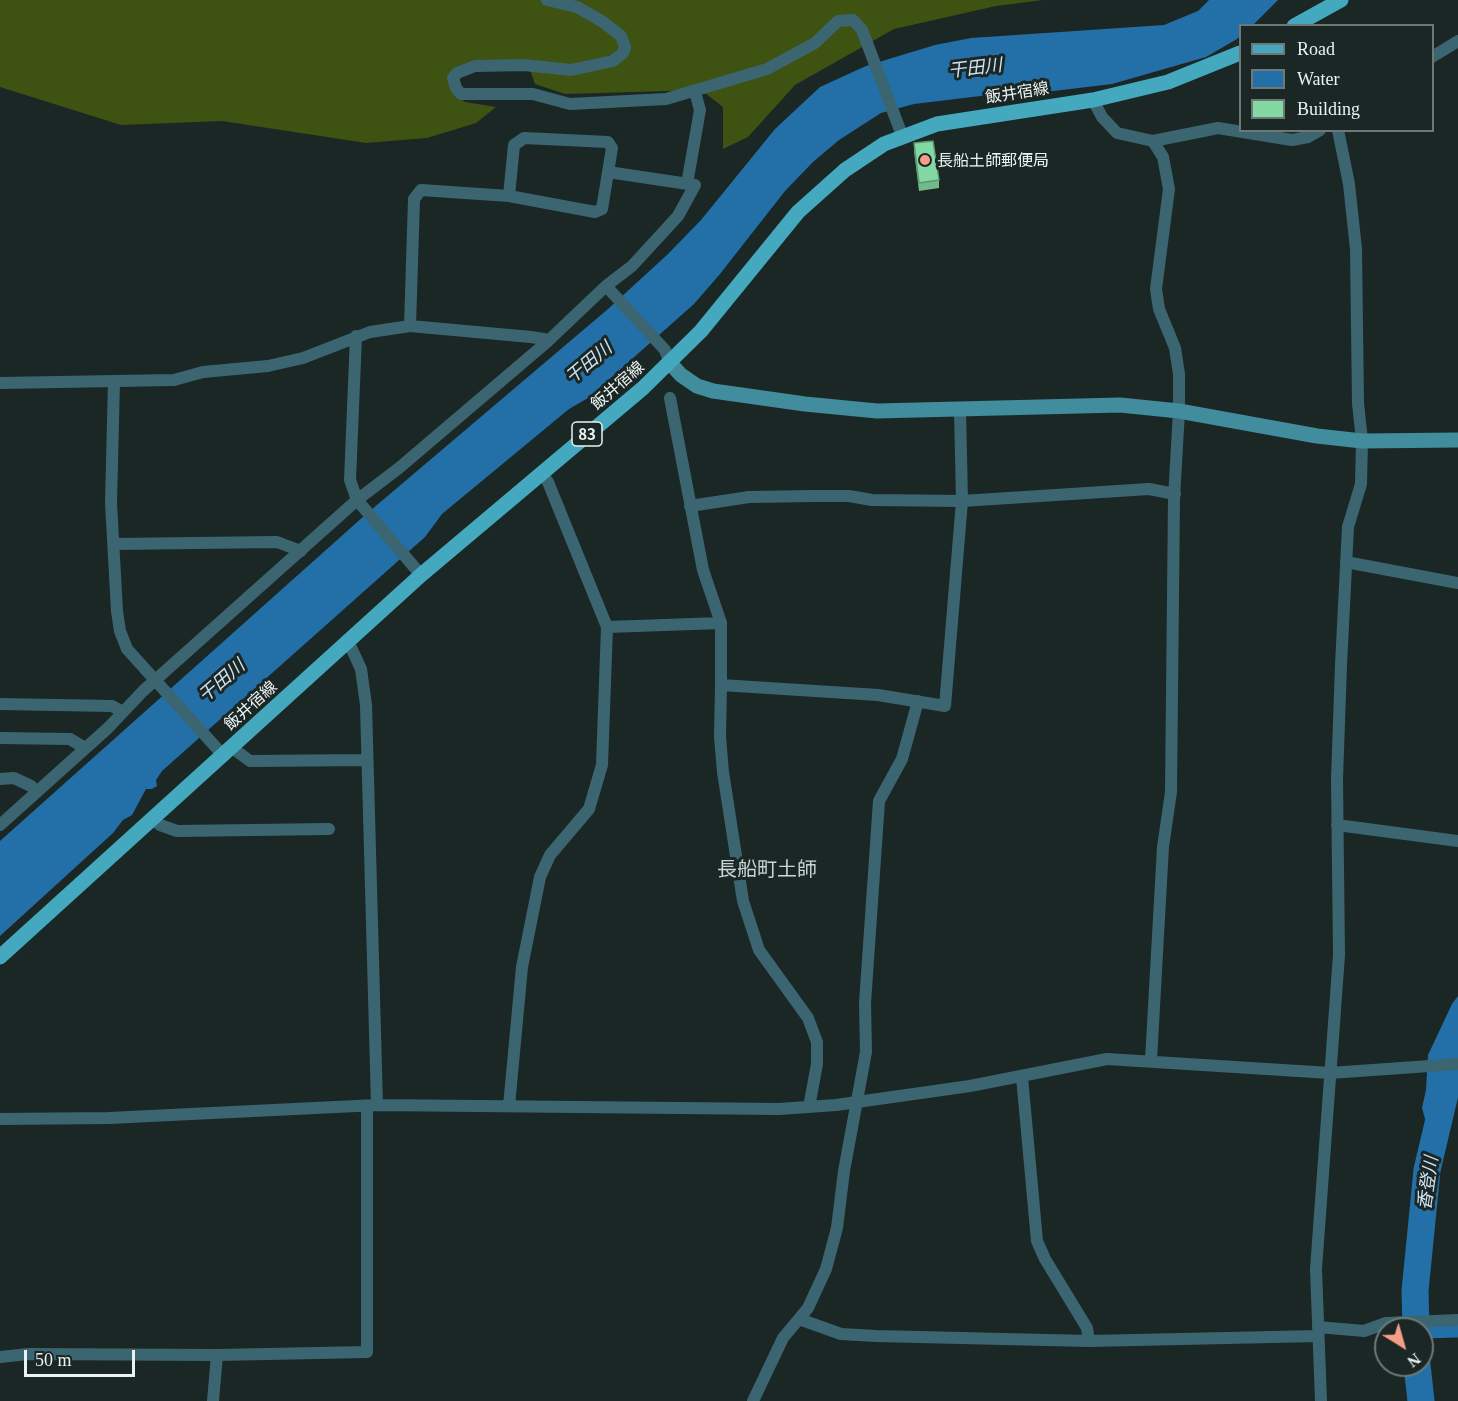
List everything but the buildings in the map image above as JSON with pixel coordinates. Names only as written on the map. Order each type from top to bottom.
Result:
[{"type":"main road","points":[[1298,24],[1341,0]]},
{"type":"main road","name":"飯井宿線","points":[[0,957],[348,641],[416,570],[542,473],[668,356],[701,331],[798,212],[845,170],[877,147],[902,135],[937,124],[1093,100],[1168,82],[1239,53]]},
{"type":"street","points":[[547,0],[578,7],[603,22],[621,36],[625,47],[623,53],[606,63],[571,70],[524,65],[475,66],[456,73],[453,78],[461,94],[519,93],[587,105],[648,102],[695,92],[767,69],[815,43],[838,21],[853,20],[862,30],[902,135]]},
{"type":"street","points":[[1434,56],[1458,41]]},
{"type":"street","points":[[687,184],[700,110],[695,92]]},
{"type":"street","points":[[1093,100],[1102,117],[1117,133],[1153,141],[1218,128],[1239,131]]},
{"type":"street","points":[[1243,132],[1292,140],[1308,137],[1317,132]]},
{"type":"street","points":[[1321,1401],[1316,1269],[1339,955],[1337,825],[1346,562],[1348,528],[1361,484],[1362,441],[1358,403],[1356,249],[1349,184],[1338,132]]},
{"type":"street","points":[[410,326],[414,199],[421,190],[509,196],[595,212],[602,209],[612,148],[608,142],[524,138],[514,145],[509,196]]},
{"type":"street","points":[[1151,1060],[1163,847],[1171,792],[1175,494],[1179,411],[1179,374],[1175,348],[1159,309],[1156,289],[1169,189],[1163,157],[1153,141]]},
{"type":"street","points":[[0,825],[301,551],[609,290],[678,216],[695,185],[608,172]]},
{"type":"street","points":[[609,290],[668,356],[681,375],[697,386],[713,391],[877,411],[1120,405],[1179,411],[1317,436],[1362,441],[1458,440]]},
{"type":"street","points":[[0,383],[174,380],[203,372],[268,366],[320,353],[356,336],[410,326],[531,337],[544,339],[547,342]]},
{"type":"street","points":[[356,336],[351,480],[359,503],[416,570]]},
{"type":"street","points":[[114,381],[111,503],[120,631],[127,649],[211,741],[226,750],[250,761],[367,760]]},
{"type":"street","points":[[670,398],[703,570],[721,623],[720,737],[723,772],[743,901],[759,950],[808,1018],[817,1042],[817,1064],[809,1107]]},
{"type":"street","points":[[721,685],[837,691],[945,706],[962,501],[960,410]]},
{"type":"street","points":[[509,1107],[522,967],[540,877],[550,855],[589,809],[602,765],[607,627],[548,482],[542,473]]},
{"type":"street","points":[[690,506],[749,497],[849,496],[872,500],[962,501],[1149,489],[1175,494]]},
{"type":"street","points":[[114,544],[277,542],[301,551]]},
{"type":"street","points":[[1346,562],[1458,583]]},
{"type":"street","points":[[607,627],[721,623]]},
{"type":"street","points":[[0,1357],[28,1354],[217,1355],[367,1352],[372,1106],[366,705],[362,669],[348,641]]},
{"type":"street","points":[[753,1401],[783,1338],[808,1308],[826,1269],[837,1228],[866,1052],[865,1003],[879,801],[902,759],[918,701]]},
{"type":"street","points":[[0,704],[112,706],[123,712]]},
{"type":"street","points":[[0,738],[70,739],[85,748]]},
{"type":"street","points":[[0,779],[14,778],[31,786],[37,792]]},
{"type":"street","points":[[152,818],[160,825],[177,831],[329,829]]},
{"type":"street","points":[[1337,825],[1458,840]]},
{"type":"street","points":[[0,1119],[109,1118],[372,1106],[809,1107],[1022,1077],[1107,1059],[1330,1073],[1458,1064]]},
{"type":"street","points":[[1022,1077],[1037,1241],[1045,1259],[1087,1328],[1089,1341]]},
{"type":"street","points":[[799,1318],[841,1334],[1089,1341],[1364,1331],[1386,1323],[1458,1320]]},
{"type":"street","points":[[213,1401],[217,1355]]},
{"type":"green space","points":[[0,0],[1043,0],[996,6],[894,29],[795,85],[748,137],[723,149],[723,107],[701,90],[565,94],[535,84],[527,61],[451,71],[452,91],[465,102],[496,107],[476,123],[427,138],[366,143],[222,121],[121,125],[0,87]]},
{"type":"water","name":"干田川","points":[[1209,0],[1278,0],[1254,24],[1239,24],[1237,39],[1206,57],[1112,84],[914,104],[881,113],[839,140],[813,162],[785,191],[694,304],[588,398],[569,409],[442,514],[425,537],[162,771],[156,780],[157,786],[146,789],[132,815],[123,820],[113,833],[0,936],[0,841],[364,516],[608,309],[668,254],[701,220],[775,129],[820,87],[866,66],[935,45],[971,38],[1164,25],[1198,11]]},
{"type":"water","points":[[1458,996],[1458,1091],[1451,1124],[1446,1131],[1426,1122],[1422,1108],[1426,1090],[1428,1055]]},
{"type":"waterway","name":"香登川","points":[[1416,1317],[1415,1291],[1427,1170],[1458,1039]]},
{"type":"waterway","points":[[1434,1331],[1458,1330]]},
{"type":"waterway","name":"香登川","points":[[1418,1377],[1421,1401]]},
{"type":"place","name":"長船土師郵便局","points":[[925,160]]},
{"type":"district","name":"長船町土師","points":[[767,868]]}]
